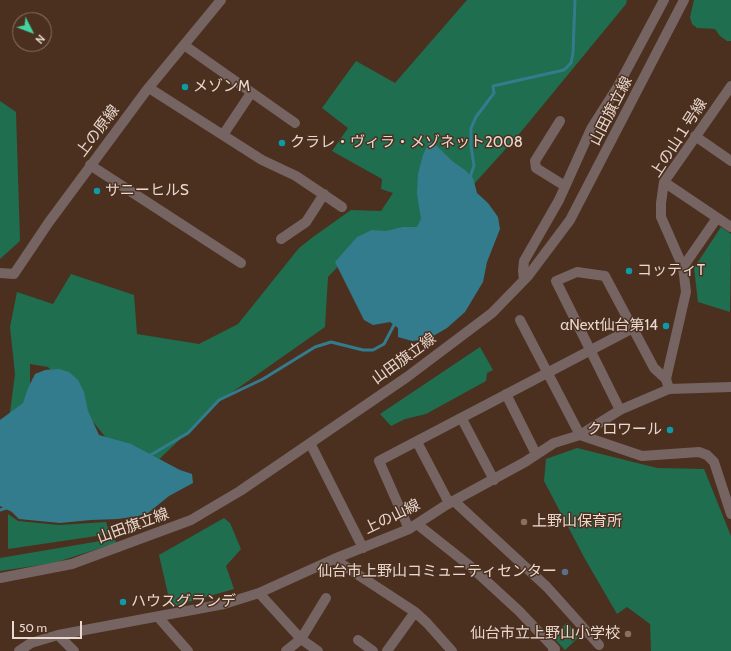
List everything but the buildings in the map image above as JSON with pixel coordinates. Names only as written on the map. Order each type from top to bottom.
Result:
[{"type":"street","name":"上の原線","points":[[0,273],[14,274],[90,165],[149,88],[221,0]]},
{"type":"street","points":[[524,280],[524,261],[551,215],[590,129],[617,88],[664,0]]},
{"type":"street","name":"山田旗立線","points":[[0,578],[72,564],[191,520],[240,491],[407,377],[492,313],[524,280],[570,220],[684,0]]},
{"type":"street","points":[[184,45],[295,123]]},
{"type":"street","points":[[149,88],[262,160],[296,176],[342,207]]},
{"type":"street","name":"上の山１号線","points":[[668,384],[686,292],[683,267],[661,217],[660,203],[664,182],[695,136],[729,92]]},
{"type":"street","points":[[223,135],[251,93]]},
{"type":"street","points":[[560,121],[535,161],[536,168],[565,186]]},
{"type":"street","points":[[695,136],[731,161]]},
{"type":"street","points":[[90,165],[241,263]]},
{"type":"street","points":[[664,182],[731,227]]},
{"type":"street","points":[[281,239],[306,222],[324,194]]},
{"type":"street","points":[[683,267],[717,218]]},
{"type":"street","points":[[620,410],[556,281],[577,272],[606,276],[654,368],[668,384]]},
{"type":"street","points":[[520,320],[580,435],[642,456],[699,452],[707,455],[714,462],[729,500],[731,514]]},
{"type":"street","points":[[553,651],[555,649],[518,611],[470,566],[413,526],[379,461],[462,419],[506,394],[633,328]]},
{"type":"street","points":[[580,435],[620,410],[668,384],[731,387]]},
{"type":"street","points":[[506,394],[536,454]]},
{"type":"street","points":[[462,419],[494,480]]},
{"type":"street","name":"上の山線","points":[[19,651],[31,644],[58,635],[224,604],[259,593],[334,559],[413,526],[451,502],[494,480],[554,443],[580,435]]},
{"type":"street","points":[[417,442],[451,502],[547,587],[599,645]]},
{"type":"street","points":[[310,443],[363,548]]},
{"type":"street","points":[[334,559],[415,612],[452,651]]},
{"type":"street","points":[[259,593],[301,639],[318,651]]},
{"type":"street","points":[[286,651],[301,639],[326,598]]},
{"type":"street","points":[[387,651],[415,612]]},
{"type":"street","points":[[158,617],[188,651]]},
{"type":"street","points":[[58,635],[74,651]]},
{"type":"street","points":[[358,640],[373,651]]},
{"type":"green space","points":[[467,0],[627,0],[626,4],[520,133],[466,193],[429,229],[365,238],[328,277],[325,327],[221,400],[150,468],[112,445],[48,367],[30,364],[30,415],[9,420],[15,374],[10,327],[17,292],[53,304],[71,274],[134,295],[137,334],[199,344],[238,324],[299,248],[313,237],[351,210],[381,211],[393,193],[381,189],[382,179],[332,151],[348,128],[322,108],[356,61],[395,83]]},
{"type":"green space","points":[[694,0],[731,0],[731,41],[727,41],[720,36],[715,29],[697,28],[692,24],[690,17]]},
{"type":"green space","points":[[0,101],[16,112],[20,241],[0,259]]},
{"type":"green space","points":[[721,227],[731,234],[730,312],[698,302],[694,268]]},
{"type":"green space","points":[[480,347],[493,370],[487,373],[486,381],[426,414],[405,419],[391,426],[380,414]]},
{"type":"green space","points":[[577,448],[657,468],[704,469],[731,536],[731,651],[651,651],[650,624],[627,607],[617,614],[585,559],[544,481],[546,459]]},
{"type":"green space","points":[[8,514],[18,521],[59,525],[106,522],[110,534],[8,549]]},
{"type":"green space","points":[[224,518],[230,523],[241,549],[226,566],[234,589],[171,607],[159,555]]},
{"type":"green space","points":[[106,540],[115,540],[116,543],[54,563],[0,571],[0,558]]},
{"type":"green space","points":[[567,623],[580,636],[565,650],[552,636]]},
{"type":"water","points":[[429,142],[433,142],[452,161],[473,178],[477,193],[488,203],[498,217],[500,229],[487,262],[483,282],[465,312],[447,328],[428,339],[412,341],[398,337],[398,328],[390,322],[373,325],[364,320],[335,262],[357,237],[372,230],[386,231],[403,227],[417,227],[421,219],[417,194],[418,174],[423,155]]},
{"type":"water","points":[[59,369],[69,372],[78,380],[84,392],[88,411],[99,435],[131,444],[180,470],[192,474],[193,483],[169,496],[148,513],[118,519],[60,523],[19,519],[12,512],[0,506],[0,420],[23,403],[35,374],[45,370]]},
{"type":"waterway","points":[[469,180],[474,166],[471,146],[471,128],[476,117],[494,93],[493,86],[564,70],[571,63],[573,53],[575,0]]},
{"type":"waterway","points":[[149,456],[188,433],[219,400],[263,379],[315,347],[331,342],[363,350],[373,350],[384,344],[395,323]]},
{"type":"waterway","points":[[0,510],[9,507]]},
{"type":"place","name":"メゾンM","points":[[185,87]]},
{"type":"place","name":"クラレ・ヴィラ・メゾネット2008","points":[[282,143]]},
{"type":"place","name":"サニーヒルS","points":[[97,191]]},
{"type":"place","name":"コッティT","points":[[629,271]]},
{"type":"place","name":"αNext仙台第14","points":[[666,326]]},
{"type":"place","name":"クロワール","points":[[670,430]]},
{"type":"place","name":"上野山保育所","points":[[524,522]]},
{"type":"place","name":"仙台市上野山コミュニティセンター","points":[[565,572]]},
{"type":"place","name":"ハウスグランデ","points":[[123,602]]},
{"type":"place","name":"仙台市立上野山小学校","points":[[628,634]]}]
